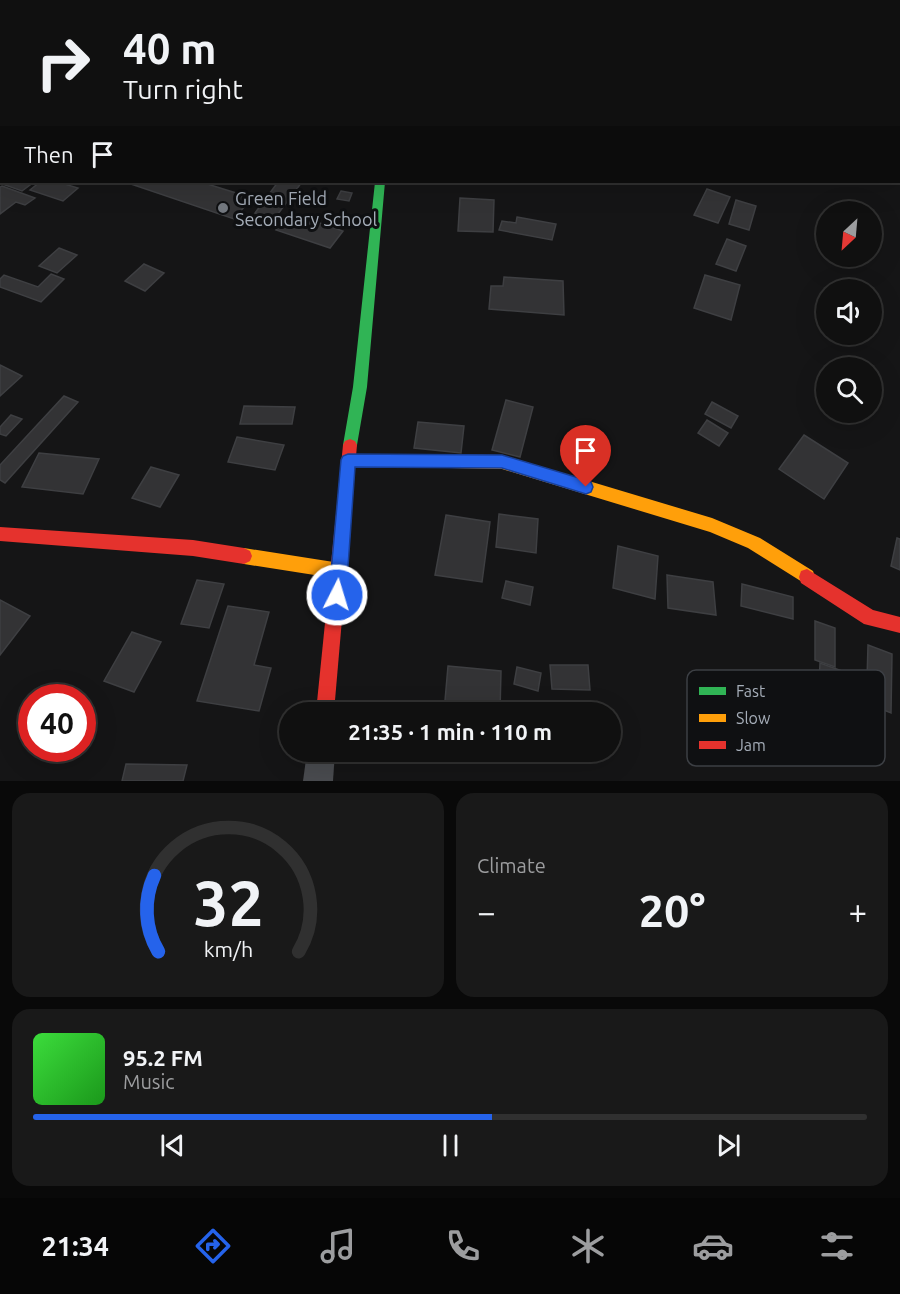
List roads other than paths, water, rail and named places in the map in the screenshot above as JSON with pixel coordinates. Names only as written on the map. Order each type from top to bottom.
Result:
[{"type":"street","points":[[326,702],[340,571],[348,460],[360,387],[380,183]]},
{"type":"street","points":[[348,460],[502,462],[712,525],[754,543],[870,618],[900,625]]},
{"type":"street","points":[[0,534],[193,548],[340,571]]},
{"type":"street","points":[[318,781],[320,762]]},
{"type":"place","name":"Green Field Secondary School","points":[[223,208]]}]
